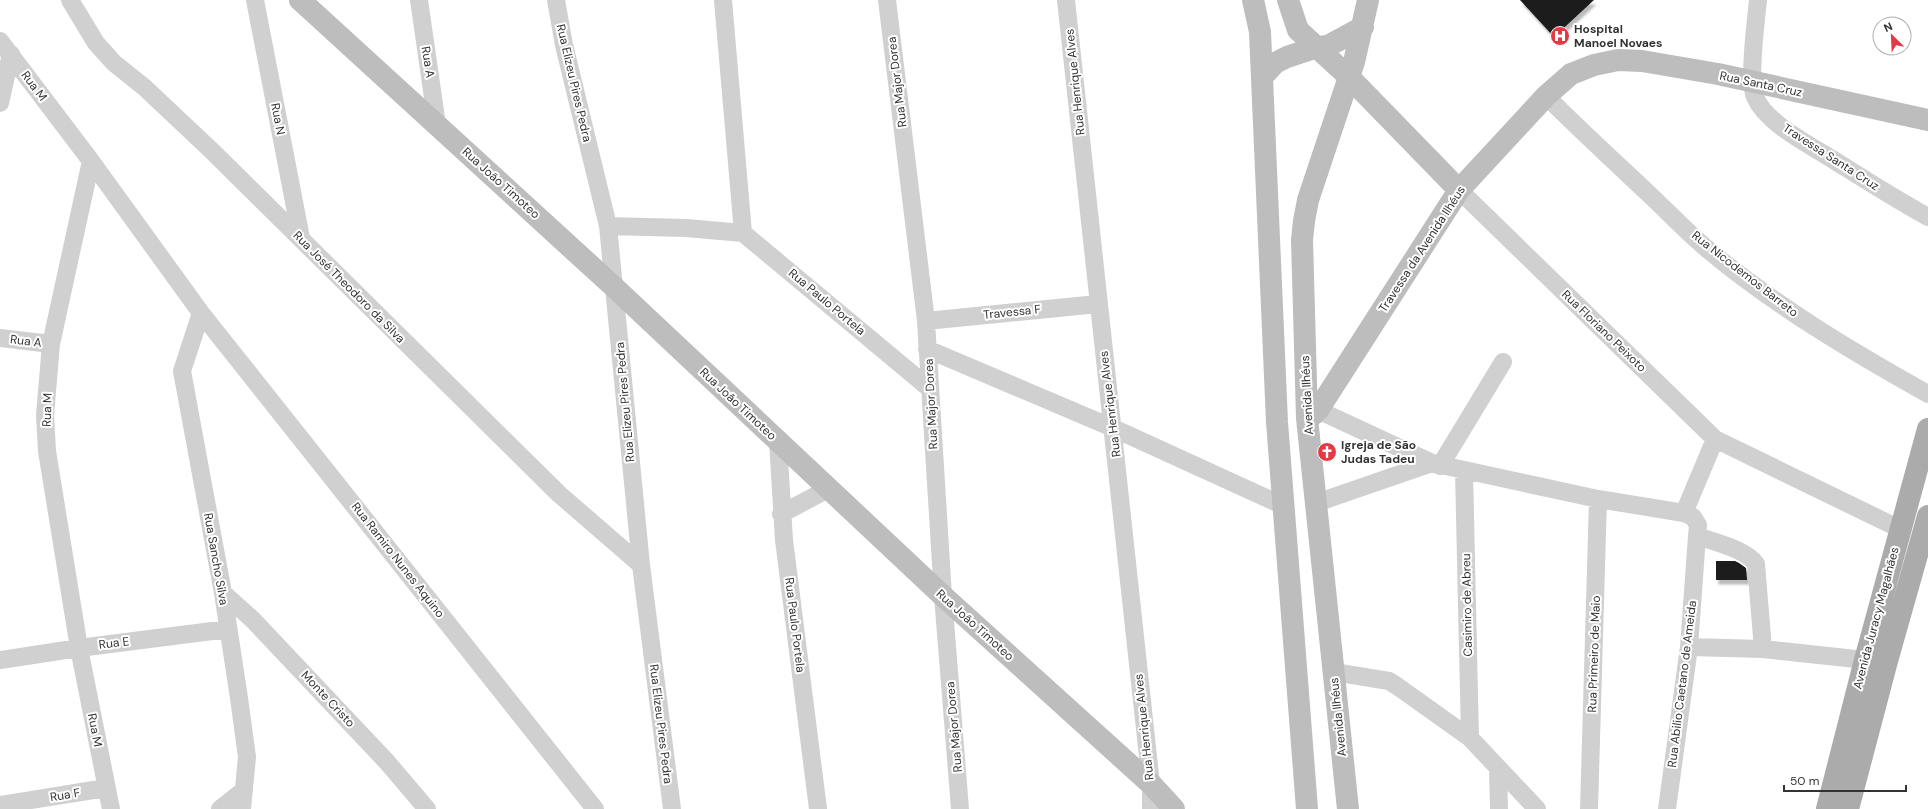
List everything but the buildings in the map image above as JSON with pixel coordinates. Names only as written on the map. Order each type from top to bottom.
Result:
[{"type":"main road","name":"Rua João Timoteo","points":[[300,0],[614,287],[830,488],[943,596],[1151,784],[1174,809]]},
{"type":"main road","points":[[1253,0],[1260,32],[1263,76],[1277,422],[1307,809]]},
{"type":"main road","points":[[1288,0],[1298,30],[1348,77]]},
{"type":"main road","name":"Avenida Ilhéus","points":[[1348,809],[1316,503],[1313,414],[1302,240],[1308,200],[1363,27],[1368,0]]},
{"type":"main road","points":[[1263,76],[1275,63],[1287,57],[1317,47],[1328,46],[1363,27]]},
{"type":"main road","name":"Rua Santa Cruz","points":[[1594,65],[1618,60],[1642,61],[1752,82],[1928,120]]},
{"type":"main road","name":"Travessa da Avenida Ilhéus","points":[[1313,414],[1459,190],[1546,96],[1571,74],[1594,65]]},
{"type":"main road","name":"Rua Floriano Peixoto","points":[[1348,77],[1459,190]]},
{"type":"main road","name":"Avenida Juracy Magalhães","points":[[1827,809],[1865,660],[1928,428]]},
{"type":"main road","name":"Avenida Juracy Magalhães","points":[[1848,809],[1887,661],[1924,544],[1928,516]]},
{"type":"street","name":"Rua José Theodoro da Silva","points":[[70,0],[96,43],[114,64],[150,93],[301,238],[407,346],[559,494],[641,566]]},
{"type":"street","name":"Rua N","points":[[255,0],[301,238]]},
{"type":"street","name":"Rua A","points":[[418,0],[437,125]]},
{"type":"street","name":"Rua Elizeu Pires Pedra","points":[[556,0],[564,45],[608,226],[641,566],[672,809]]},
{"type":"street","points":[[608,226],[686,228],[743,233],[723,0]]},
{"type":"street","name":"Rua Major Dorea","points":[[887,0],[926,321],[943,596],[960,809]]},
{"type":"street","name":"Rua Henrique Alves","points":[[1066,0],[1151,784],[1151,809]]},
{"type":"street","name":"Travessa Santa Cruz","points":[[1758,0],[1752,82],[1754,96],[1766,114],[1810,145],[1892,197],[1928,217]]},
{"type":"street","points":[[0,103],[5,48]]},
{"type":"street","name":"Rua M","points":[[5,48],[91,161],[51,344],[46,415],[47,451],[79,648],[111,809]]},
{"type":"street","name":"Rua Nicodemos Barreto","points":[[1546,96],[1712,252],[1757,287],[1859,356],[1928,394]]},
{"type":"street","name":"Rua Ramiro Nunes Aquino","points":[[91,161],[201,313],[595,809]]},
{"type":"street","name":"Rua Floriano Peixoto","points":[[1459,190],[1715,439],[1900,529]]},
{"type":"street","name":"Rua Paulo Portela","points":[[743,233],[929,388]]},
{"type":"street","name":"Travessa F","points":[[926,321],[1098,304]]},
{"type":"street","name":"Rua Sancho Silva","points":[[201,313],[182,371],[223,593],[247,757],[242,809]]},
{"type":"street","name":"Rua A","points":[[0,338],[51,344]]},
{"type":"street","points":[[927,349],[1113,428],[1284,506]]},
{"type":"street","points":[[1316,503],[1436,465],[1503,362]]},
{"type":"street","points":[[1313,414],[1436,465],[1598,499],[1684,513],[1693,517],[1698,525],[1697,536],[1744,553],[1752,558],[1756,564],[1763,649]]},
{"type":"street","points":[[1684,513],[1715,439]]},
{"type":"street","name":"Rua Paulo Portela","points":[[778,441],[781,514],[818,809]]},
{"type":"street","name":"Casimiro de Abreu","points":[[1464,472],[1470,738]]},
{"type":"street","points":[[781,514],[830,488]]},
{"type":"street","name":"Rua Primeiro de Maio","points":[[1589,809],[1598,499]]},
{"type":"street","name":"Rua Abilio Caetano de Ameida","points":[[1667,809],[1689,648],[1697,536]]},
{"type":"street","name":"Monte Cristo","points":[[223,593],[259,626],[387,762],[427,809]]},
{"type":"street","name":"Rua E","points":[[0,660],[79,648],[228,629]]},
{"type":"street","points":[[1689,648],[1763,649],[1865,660]]},
{"type":"street","points":[[1334,672],[1389,681],[1470,738],[1537,809]]},
{"type":"street","points":[[1498,768],[1499,809]]},
{"type":"street","name":"Rua F","points":[[0,805],[106,788]]},
{"type":"street","points":[[220,809],[244,790]]},
{"type":"place","name":"Hospital Manoel Novaes","points":[[1560,36]]},
{"type":"place","name":"Igreja de São Judas Tadeu","points":[[1327,452]]}]
